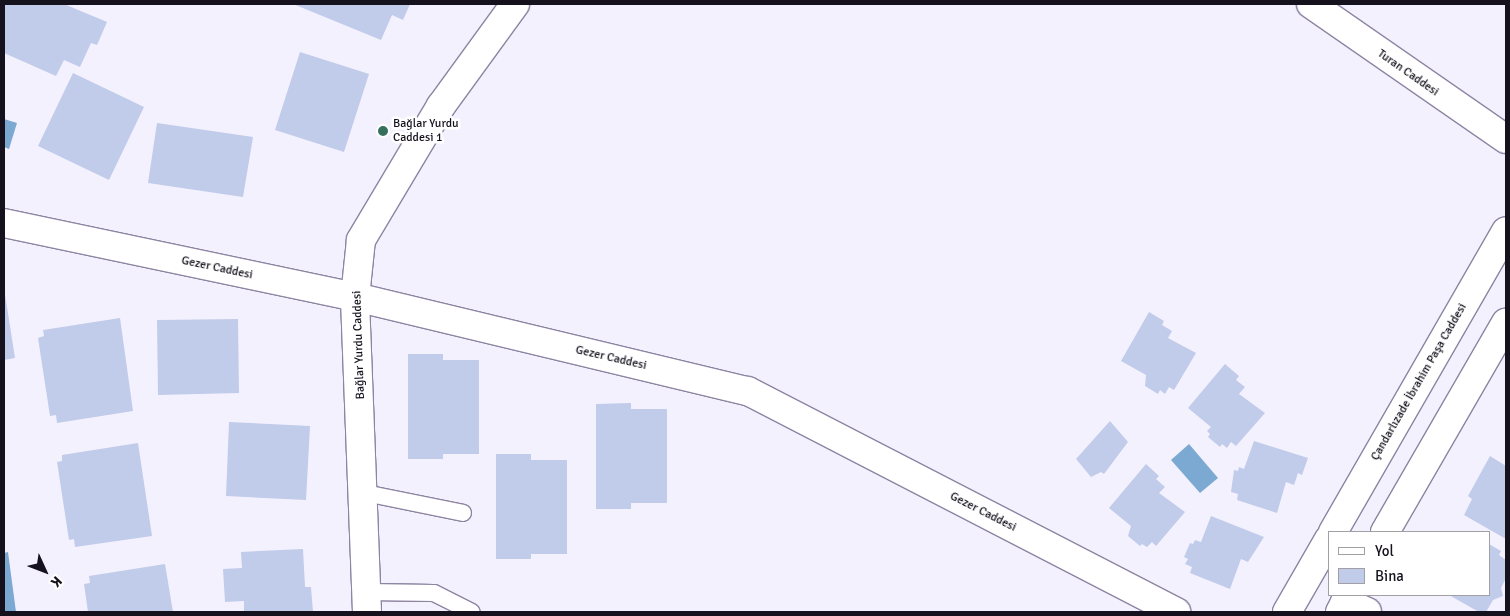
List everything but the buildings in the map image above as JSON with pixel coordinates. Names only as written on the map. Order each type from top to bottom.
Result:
[{"type":"street","name":"Bağlar Yurdu Caddesi","points":[[367,602],[365,493],[355,297],[361,240],[441,106],[515,4]]},
{"type":"street","name":"Turan Caddesi","points":[[1311,4],[1506,139]]},
{"type":"street","name":"Gezer Caddesi","points":[[4,223],[355,297],[748,391],[1176,612]]},
{"type":"street","name":"Çandarlızade İbrahim Paşa Caddesi","points":[[1334,531],[1506,231]]},
{"type":"street","points":[[1386,531],[1506,322]]},
{"type":"street","points":[[1287,612],[1328,541]]},
{"type":"lane","points":[[365,493],[463,513]]},
{"type":"lane","points":[[367,602],[434,593],[472,612]]},
{"type":"water","points":[[4,119],[17,123],[9,149],[4,147]]},
{"type":"water","points":[[1189,444],[1218,478],[1200,493],[1171,460]]},
{"type":"water","points":[[8,552],[16,612],[4,612],[4,553]]},
{"type":"place","name":"Bağlar Yurdu Caddesi 1","points":[[383,131]]}]
